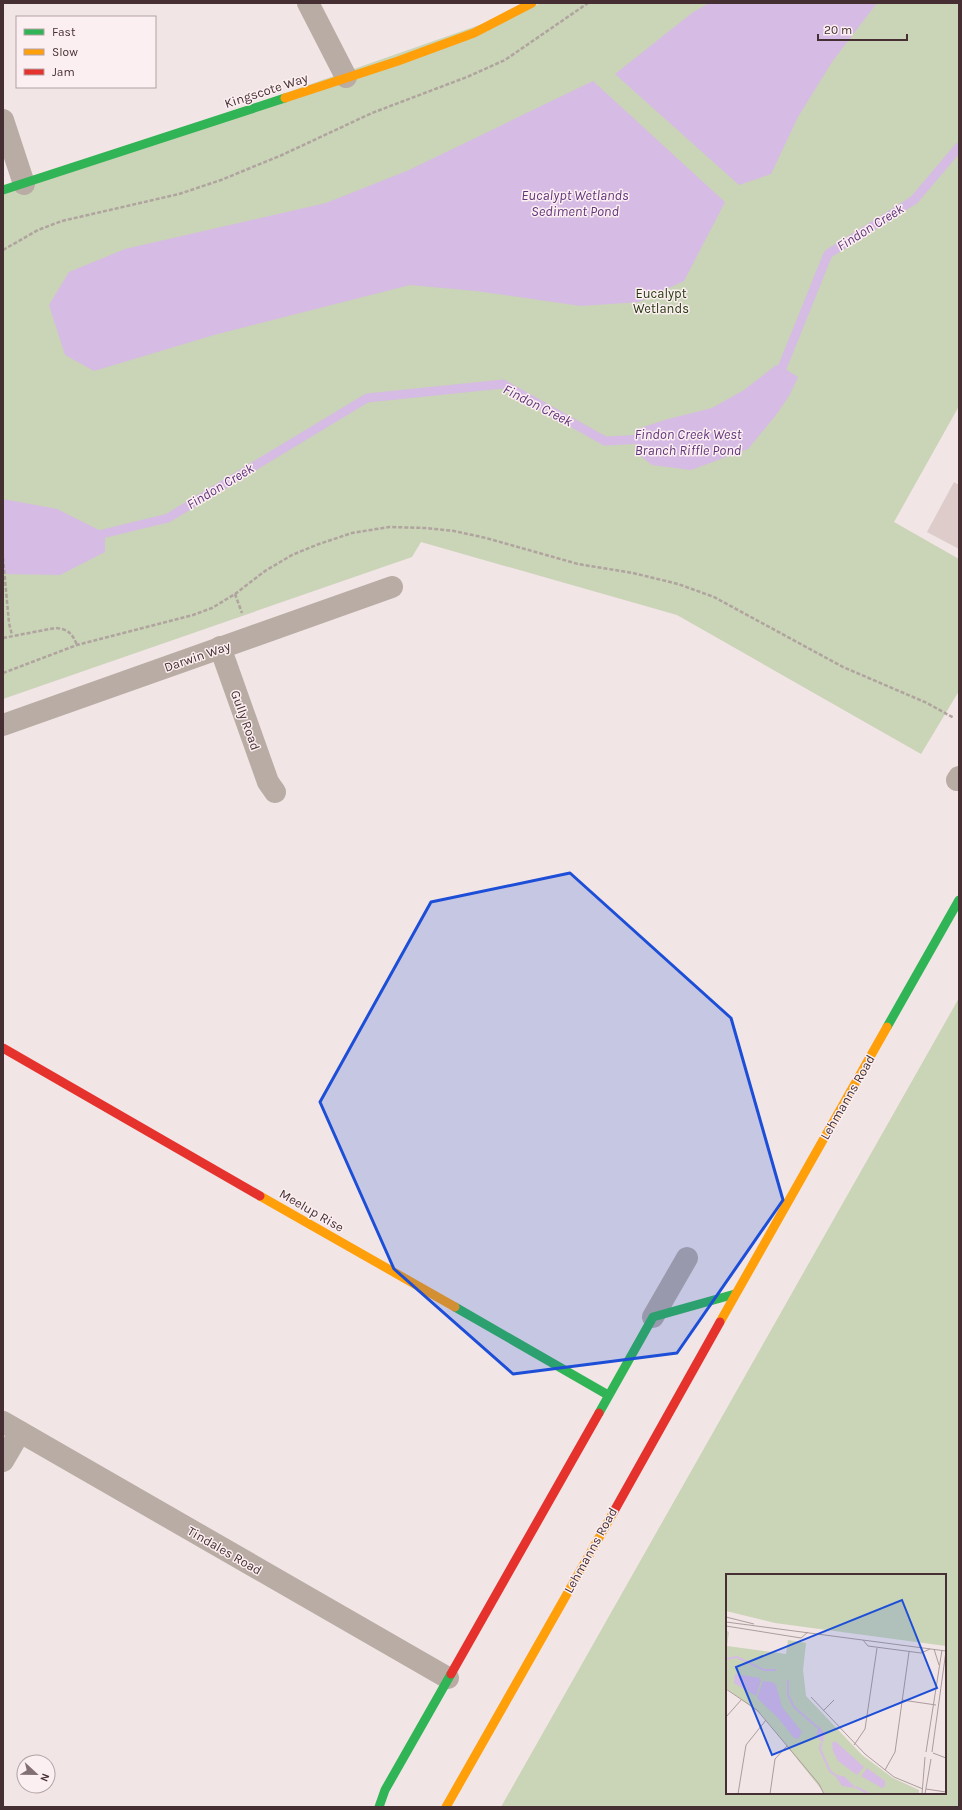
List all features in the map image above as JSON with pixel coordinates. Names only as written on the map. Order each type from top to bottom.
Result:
[{"type":"street","points":[[308,3],[346,77]]},
{"type":"street","name":"Kingscote Way","points":[[3,190],[398,61],[474,33],[532,3]]},
{"type":"street","points":[[3,120],[24,184]]},
{"type":"street","name":"Darwin Way","points":[[3,725],[220,647],[392,588]]},
{"type":"street","name":"Gully Road","points":[[220,647],[266,776],[275,792]]},
{"type":"street","name":"Lehmanns Road","points":[[446,1807],[959,900]]},
{"type":"street","name":"Meelup Rise","points":[[3,1048],[608,1395]]},
{"type":"street","points":[[379,1807],[385,1790],[687,1258]]},
{"type":"street","points":[[653,1317],[735,1294]]},
{"type":"street","points":[[3,1461],[11,1427]]},
{"type":"street","name":"Tindales Road","points":[[11,1427],[448,1678]]},
{"type":"path","points":[[3,250],[38,230],[62,221],[179,194],[221,180],[282,155],[372,113],[467,77],[505,60],[588,3]]},
{"type":"path","points":[[3,673],[77,645],[193,615],[212,608],[235,594],[270,568],[292,555],[319,544],[352,533],[389,527],[425,528],[473,535],[578,564],[633,573],[678,584],[714,597],[843,667],[921,701],[954,718]]},
{"type":"path","points":[[3,558],[9,623],[12,635]]},
{"type":"path","points":[[3,638],[12,635],[62,628],[69,630],[77,645]]},
{"type":"highlighted area","points":[[570,873],[731,1018],[783,1200],[677,1353],[513,1374],[394,1269],[320,1102],[431,902]]},
{"type":"green space","name":"Eucalypt Wetlands","points":[[542,3],[959,3],[959,406],[894,522],[959,559],[959,691],[921,754],[677,615],[421,542],[412,557],[3,699],[3,192]]},
{"type":"green space","points":[[959,998],[959,1807],[501,1807]]},
{"type":"water","points":[[709,3],[877,3],[832,62],[798,117],[771,174],[739,185],[615,74],[692,13]]},
{"type":"water","name":"Eucalypt Wetlands Sediment Pond","points":[[593,81],[725,202],[684,281],[639,302],[581,306],[476,291],[410,285],[214,335],[94,371],[65,355],[49,305],[69,272],[125,249],[326,203],[409,170]]},
{"type":"water","name":"Findon Creek West Branch Riffle Pond","points":[[776,365],[798,377],[789,396],[776,415],[748,449],[691,470],[652,465],[637,453],[635,440],[637,429],[668,419],[712,408],[744,390]]},
{"type":"water","points":[[3,499],[57,509],[105,533],[105,552],[60,575],[3,574]]},
{"type":"building","points":[[954,482],[959,485],[959,549],[927,532]]},
{"type":"waterway","name":"Findon Creek","points":[[778,378],[828,254],[914,200],[959,147]]},
{"type":"waterway","name":"Findon Creek","points":[[94,536],[168,518],[367,398],[503,384],[605,441],[646,439]]},
{"type":"traffic: fast","points":[[3,190],[285,98]]},
{"type":"traffic: fast","points":[[887,1027],[959,900]]},
{"type":"traffic: fast","points":[[599,1413],[653,1317],[735,1294]]},
{"type":"traffic: fast","points":[[455,1307],[608,1395]]},
{"type":"traffic: fast","points":[[379,1807],[385,1790],[451,1674]]},
{"type":"traffic: slow","points":[[285,98],[398,61],[474,33],[532,3]]},
{"type":"traffic: slow","points":[[720,1322],[887,1027]]},
{"type":"traffic: slow","points":[[260,1196],[455,1307]]},
{"type":"traffic: slow","points":[[446,1807],[613,1513]]},
{"type":"traffic: jam","points":[[3,1048],[260,1196]]},
{"type":"traffic: jam","points":[[613,1513],[720,1322]]},
{"type":"traffic: jam","points":[[451,1674],[599,1413]]}]
